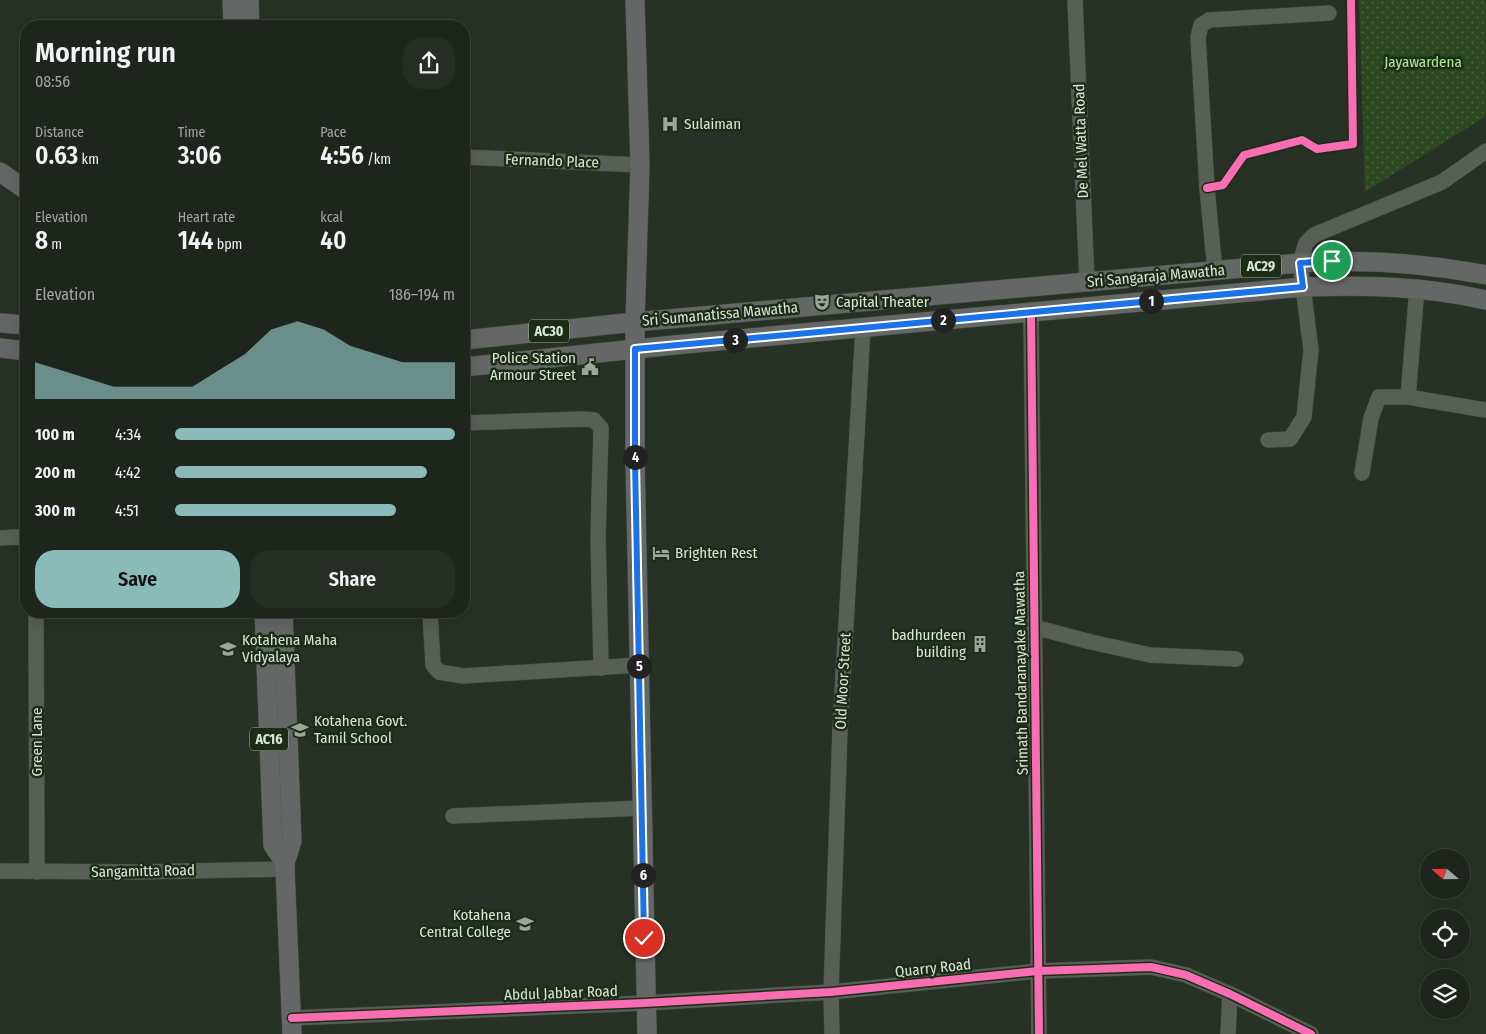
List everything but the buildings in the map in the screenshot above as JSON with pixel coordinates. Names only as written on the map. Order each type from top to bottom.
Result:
[{"type":"main road","points":[[232,0],[233,20]]},
{"type":"main road","points":[[249,0],[250,20]]},
{"type":"main road","points":[[635,0],[640,165],[635,322],[635,459],[647,1034]]},
{"type":"main road","points":[[0,172],[20,186]]},
{"type":"main road","name":"Sri Sangaraja Mawatha","points":[[1036,286],[1332,261],[1376,261],[1419,264],[1486,275]]},
{"type":"main road","name":"Sri Sumanatissa Mawatha","points":[[470,339],[635,322],[1036,286]]},
{"type":"main road","name":"Sri Sangaraja Mawatha","points":[[1031,312],[1303,287],[1376,286],[1417,288],[1486,300]]},
{"type":"main road","name":"AC30","points":[[470,366],[1031,312]]},
{"type":"main road","points":[[0,323],[20,325]]},
{"type":"main road","points":[[0,348],[20,350]]},
{"type":"main road","name":"AC16","points":[[264,618],[273,845],[285,866]]},
{"type":"main road","name":"AC16","points":[[283,618],[292,842],[285,866],[292,1026]]},
{"type":"street","name":"De Mel Watta Road","points":[[1075,0],[1087,282]]},
{"type":"street","points":[[1215,271],[1207,188],[1199,56],[1198,36],[1202,25],[1209,20],[1329,13]]},
{"type":"street","points":[[1268,440],[1290,439],[1304,417],[1311,350],[1300,263],[1306,243],[1314,235],[1442,182],[1486,152]]},
{"type":"street","name":"Fernando Place","points":[[470,157],[640,165]]},
{"type":"street","points":[[1408,397],[1417,288]]},
{"type":"street","name":"Srimath Bandaranayake Mawatha","points":[[1031,312],[1039,1034]]},
{"type":"street","name":"Old Moor Street","points":[[832,1034],[840,729],[863,328]]},
{"type":"street","points":[[1362,473],[1371,418],[1379,397],[1408,397],[1486,410]]},
{"type":"street","points":[[470,423],[582,419],[594,420],[602,428],[598,537],[601,668]]},
{"type":"street","points":[[0,538],[20,537]]},
{"type":"street","name":"Green Lane","points":[[36,618],[37,872]]},
{"type":"street","points":[[430,618],[433,665],[439,672],[463,676],[639,665]]},
{"type":"street","points":[[1034,627],[1150,655],[1236,659]]},
{"type":"street","points":[[452,816],[642,808]]},
{"type":"street","name":"Sangamitta Road","points":[[0,872],[138,872],[285,866]]},
{"type":"street","name":"Quarry Road","points":[[832,992],[1038,971],[1152,967],[1186,975],[1230,994],[1311,1034]]},
{"type":"street","name":"Abdul Jabbar Road","points":[[292,1026],[832,992]]},
{"type":"street","points":[[1228,1034],[1230,994]]},
{"type":"green space","name":"Jayawardena","points":[[1359,0],[1486,0],[1486,116],[1365,192]]},
{"type":"cycle path","points":[[1207,188],[1223,185],[1244,155],[1302,140],[1317,149],[1353,144],[1351,0]]},
{"type":"cycle path","points":[[1031,312],[1039,1034]]},
{"type":"cycle path","points":[[292,1018],[645,1003],[831,992],[1038,971],[1151,967],[1186,975],[1230,994],[1311,1034]]},
{"type":"place","name":"Sulaiman","points":[[670,124]]},
{"type":"place","name":"Capital Theater","points":[[822,302]]},
{"type":"place","name":"Police Station Armour Street","points":[[590,367]]},
{"type":"place","name":"Brighten Rest","points":[[661,553]]},
{"type":"place","name":"badhurdeen building","points":[[980,644]]},
{"type":"place","name":"Kotahena Maha Vidyalaya","points":[[228,649]]},
{"type":"place","name":"Kotahena Govt. Tamil School","points":[[300,730]]},
{"type":"place","name":"Kotahena Central College","points":[[525,924]]},
{"type":"route","points":[[644,938],[635,459],[635,349],[1303,287],[1300,263],[1332,261]]}]
